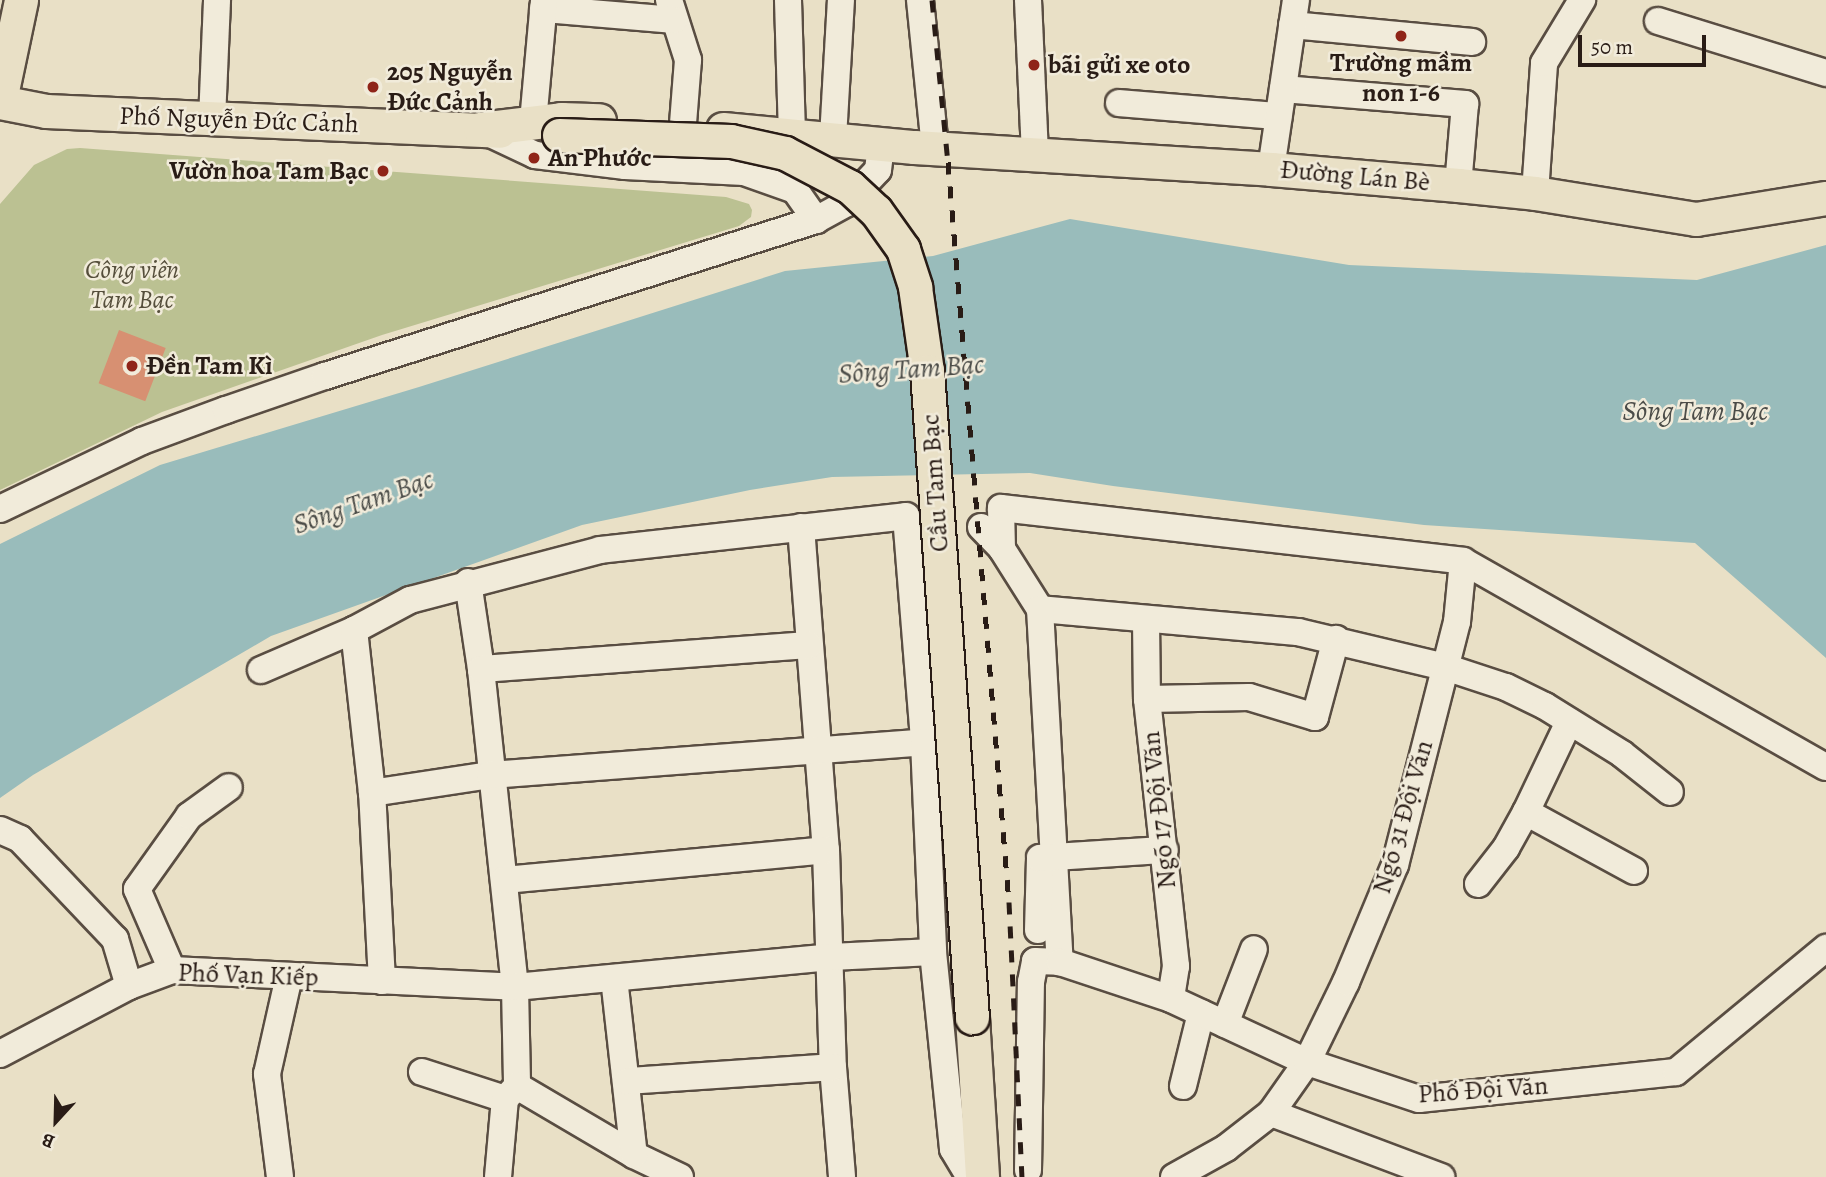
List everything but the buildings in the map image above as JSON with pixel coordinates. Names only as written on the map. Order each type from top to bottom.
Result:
[{"type":"main road","points":[[0,101],[21,0]]},
{"type":"main road","name":"Phố Nguyễn Đức Cảnh","points":[[0,101],[46,111],[480,130],[546,129],[561,118],[683,124],[881,144]]},
{"type":"main road","name":"Cầu Tam Bạc","points":[[546,129],[732,141],[785,153],[850,187],[876,211],[903,249],[915,287],[927,371],[982,1177]]},
{"type":"main road","name":"Đường Lán Bè","points":[[881,144],[1271,169],[1458,185],[1535,193],[1696,219],[1826,198]]},
{"type":"street","points":[[212,120],[216,0]]},
{"type":"street","points":[[788,0],[792,133]]},
{"type":"street","points":[[834,138],[841,0]]},
{"type":"street","points":[[920,0],[934,148]]},
{"type":"street","points":[[1028,0],[1035,154]]},
{"type":"street","points":[[1535,193],[1544,63],[1582,0]]},
{"type":"street","points":[[546,129],[543,4],[672,10],[688,60],[683,124]]},
{"type":"street","points":[[1271,169],[1294,12],[1472,42]]},
{"type":"street","points":[[1658,21],[1826,73]]},
{"type":"street","points":[[1283,89],[1465,104],[1458,185]]},
{"type":"street","points":[[1118,103],[1278,116]]},
{"type":"street","points":[[480,130],[535,155],[625,166],[744,172],[795,190],[816,220]]},
{"type":"street","points":[[0,509],[142,441],[226,410],[816,220],[847,202],[878,170],[881,144]]},
{"type":"street","points":[[1002,549],[1002,508],[1463,561],[1826,767]]},
{"type":"street","points":[[261,670],[354,630],[410,600],[468,582],[600,550],[906,516],[924,742],[933,952],[953,1149],[971,1177]]},
{"type":"street","points":[[801,527],[808,645],[826,850],[833,1067],[842,1177]]},
{"type":"street","points":[[981,527],[1002,549],[1040,609],[1054,857],[1047,961],[1031,982],[1028,1170]]},
{"type":"street","name":"Ngõ 31 Đội Văn","points":[[1174,1177],[1226,1148],[1271,1114],[1307,1062],[1346,982],[1395,865],[1457,622],[1463,561]]},
{"type":"street","points":[[468,582],[481,669],[490,775],[515,987],[511,1092],[498,1177]]},
{"type":"street","points":[[1040,609],[1146,621],[1254,626],[1336,639],[1445,667],[1506,687],[1622,754],[1670,792]]},
{"type":"street","name":"Ngõ 17 Đội Văn","points":[[1146,621],[1147,699],[1176,966],[1171,999]]},
{"type":"street","points":[[354,630],[372,793],[382,981]]},
{"type":"street","points":[[1147,699],[1249,697],[1309,718],[1315,717],[1336,639]]},
{"type":"street","points":[[481,669],[808,645]]},
{"type":"street","points":[[1478,884],[1506,848],[1569,722]]},
{"type":"street","points":[[372,793],[490,775],[924,742]]},
{"type":"street","points":[[172,970],[137,889],[189,816],[229,787]]},
{"type":"street","points":[[1526,812],[1634,871]]},
{"type":"street","points":[[0,830],[20,839],[115,939],[129,986]]},
{"type":"street","points":[[504,880],[826,850]]},
{"type":"street","points":[[1038,930],[1041,858],[1165,850]]},
{"type":"street","name":"Phố Đội Văn","points":[[1047,961],[1171,999],[1307,1062],[1419,1099],[1676,1072],[1826,948]]},
{"type":"street","points":[[1183,1086],[1213,1018],[1254,950]]},
{"type":"street","name":"Phố Vạn Kiếp","points":[[0,1054],[129,986],[172,970],[515,987],[831,957],[933,952]]},
{"type":"street","points":[[280,1177],[267,1073],[289,976]]},
{"type":"street","points":[[614,978],[628,1081],[634,1155]]},
{"type":"street","points":[[628,1081],[833,1067]]},
{"type":"street","points":[[422,1072],[511,1092],[672,1175]]},
{"type":"street","points":[[1271,1114],[1392,1167],[1440,1177]]},
{"type":"green space","name":"Công viên Tam Bạc","points":[[67,149],[726,197],[749,204],[752,210],[751,217],[739,226],[382,335],[162,412],[0,490],[0,204],[34,165]]},
{"type":"water","name":"Sông Tam Bạc","points":[[1070,219],[1349,265],[1697,280],[1826,245],[1826,658],[1695,543],[1424,525],[1030,473],[832,477],[750,490],[582,525],[271,636],[33,775],[0,798],[0,544],[160,465],[419,387],[785,271],[933,256]]},
{"type":"railway","points":[[932,0],[948,162],[1009,902],[1022,1177]]},
{"type":"place","name":"Trường mầm non 1-6","points":[[1401,36]]},
{"type":"place","name":"bãi gửi xe oto","points":[[1034,65]]},
{"type":"place","name":"205 Nguyễn Đức Cảnh","points":[[373,87]]},
{"type":"place","name":"An Phước","points":[[534,158]]},
{"type":"place","name":"Vườn hoa Tam Bạc","points":[[383,171]]},
{"type":"place","name":"Đền Tam Kì","points":[[132,366]]}]
